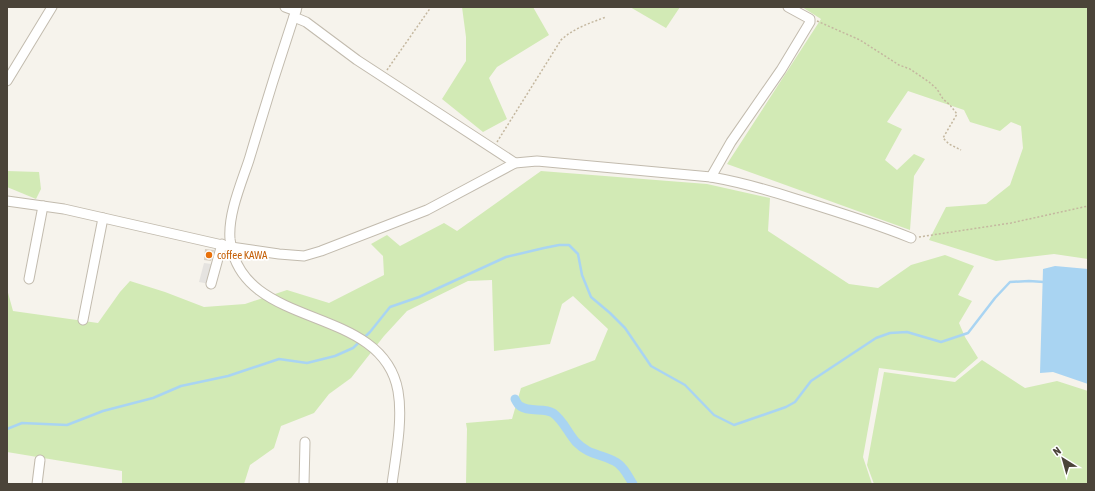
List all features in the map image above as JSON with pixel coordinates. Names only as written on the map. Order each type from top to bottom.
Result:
[{"type":"street","points":[[7,81],[52,7]]},
{"type":"street","points":[[285,7],[296,12],[306,22],[357,60],[515,163]]},
{"type":"street","points":[[711,177],[734,136],[781,70],[810,22],[810,19],[788,7]]},
{"type":"street","points":[[296,12],[237,196],[231,224],[231,247],[234,257],[242,272],[248,281],[259,291],[293,309],[354,335],[376,350],[387,362],[398,390],[399,413],[398,438],[392,484]]},
{"type":"street","points":[[7,201],[64,209],[231,247],[304,256],[322,251],[427,210],[515,163],[537,162],[711,177],[734,181],[816,205],[886,228],[911,238]]},
{"type":"street","points":[[29,279],[43,206]]},
{"type":"street","points":[[83,320],[103,218]]},
{"type":"street","points":[[211,284],[222,244]]},
{"type":"street","points":[[304,484],[305,442]]},
{"type":"street","points":[[37,484],[40,460]]},
{"type":"path","points":[[383,77],[431,7]]},
{"type":"path","points":[[492,148],[500,139],[561,40],[580,26],[606,17]]},
{"type":"path","points":[[810,19],[860,40],[899,65],[910,69],[929,82],[937,89],[943,99],[950,104],[957,114],[943,138],[949,144],[961,150]]},
{"type":"path","points":[[911,238],[1011,223],[1088,206]]},
{"type":"green space","points":[[462,7],[533,7],[549,35],[497,67],[489,78],[507,119],[483,132],[442,99],[466,61],[466,37]]},
{"type":"green space","points":[[630,7],[680,7],[666,28]]},
{"type":"green space","points":[[802,7],[1088,7],[1088,259],[1054,254],[996,261],[929,240],[946,207],[986,204],[1010,185],[1023,148],[1021,126],[1011,122],[1000,131],[970,122],[964,110],[908,91],[887,122],[902,129],[885,160],[897,170],[914,154],[925,159],[914,176],[910,230],[727,164],[821,19]]},
{"type":"green space","points":[[7,171],[39,172],[41,189],[36,199],[7,187]]},
{"type":"green space","points":[[541,171],[707,184],[770,198],[768,231],[849,284],[878,288],[911,265],[945,255],[974,266],[958,295],[972,301],[959,323],[965,337],[978,358],[955,378],[879,368],[863,457],[872,484],[466,484],[466,423],[512,419],[521,388],[595,360],[608,329],[573,296],[562,304],[550,344],[494,351],[492,280],[468,281],[407,311],[384,336],[351,378],[329,394],[314,413],[281,426],[274,448],[250,465],[244,484],[122,484],[122,471],[7,452],[7,289],[13,311],[98,323],[120,292],[130,281],[165,292],[204,307],[245,304],[287,290],[329,303],[384,275],[383,256],[371,244],[387,235],[400,246],[444,223],[457,231]]},
{"type":"green space","points":[[982,360],[1025,388],[1057,381],[1088,391],[1088,484],[874,484],[867,465],[884,372],[955,382]]},
{"type":"shaded area","points":[[204,263],[219,265],[215,285],[199,282]]},
{"type":"water","points":[[1055,266],[1088,269],[1088,384],[1053,372],[1040,373],[1043,269]]},
{"type":"building","name":"coffee KAWA","points":[[205,249],[214,250],[211,261],[204,260]]},
{"type":"waterway","points":[[7,429],[22,423],[67,425],[103,411],[153,398],[181,386],[228,376],[279,359],[307,363],[335,356],[353,348],[370,332],[390,307],[419,297],[506,257],[559,245],[569,245],[578,254],[582,275],[591,297],[625,328],[651,366],[685,385],[714,415],[734,425],[786,407],[795,402],[811,381],[876,338],[890,333],[907,332],[941,342],[968,333],[995,298],[1010,282],[1044,282]]},
{"type":"waterway","points":[[515,399],[519,405],[524,408],[532,410],[545,410],[553,413],[560,419],[581,447],[590,452],[609,458],[620,465],[633,484]]},
{"type":"place","name":"coffee KAWA","points":[[209,255]]}]
